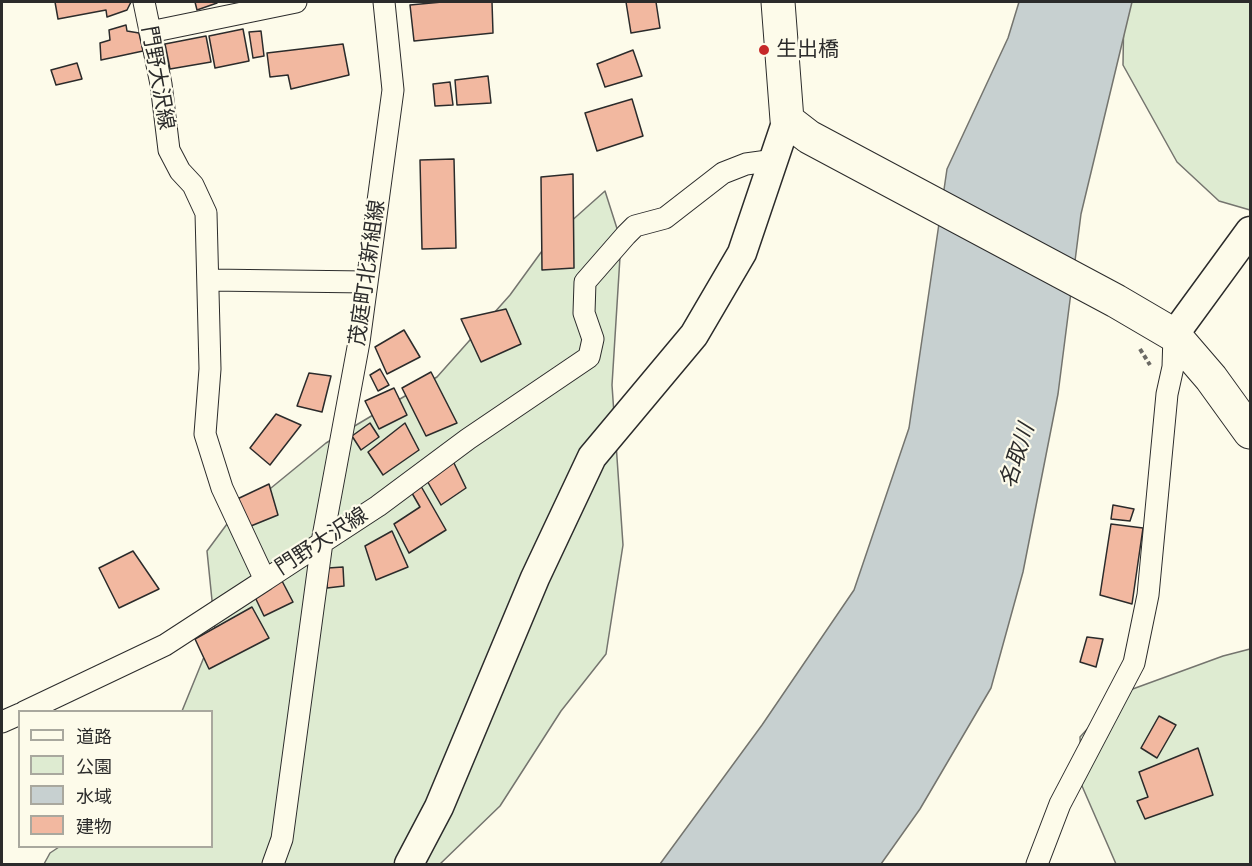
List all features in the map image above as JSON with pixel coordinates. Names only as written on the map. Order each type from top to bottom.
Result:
[{"type":"main road","points":[[778,2],[798,129],[1116,301],[1174,335],[1211,378],[1251,432]]},
{"type":"street","name":"門野大沢線","points":[[144,2],[161,84],[169,150],[180,171],[193,185],[206,213],[210,369],[205,434],[222,488],[265,580],[378,506],[468,439],[590,357],[593,339],[584,313],[585,282],[635,226],[665,218],[723,172],[746,164],[775,160]]},
{"type":"street","points":[[150,32],[296,2]]},
{"type":"street","name":"茂庭町北新組線","points":[[273,864],[282,839],[322,542],[358,342],[393,90],[384,2]]},
{"type":"street","points":[[409,864],[439,807],[535,578],[592,457],[694,335],[742,253],[775,160],[798,129]]},
{"type":"street","points":[[1037,864],[1060,804],[1134,663],[1148,595],[1167,394],[1173,367],[1174,335],[1251,231]]},
{"type":"street","points":[[208,280],[367,282]]},
{"type":"street","points":[[26,710],[165,645],[265,580]]},
{"type":"street","points":[[2,722],[18,715]]},
{"type":"green space","points":[[1124,2],[1250,2],[1250,210],[1219,201],[1177,162],[1123,65]]},
{"type":"green space","points":[[605,191],[621,241],[612,385],[623,545],[606,654],[561,711],[500,806],[440,864],[44,864],[50,853],[58,848],[213,848],[213,710],[182,710],[215,630],[207,551],[227,524],[326,443],[437,377],[510,295],[550,240]]},
{"type":"green space","points":[[1250,649],[1250,864],[1116,864],[1082,786],[1080,737],[1119,694],[1223,656]]},
{"type":"water","name":"名取川","points":[[1019,2],[1132,2],[1081,214],[1058,394],[1023,572],[991,688],[920,809],[881,864],[660,864],[762,725],[854,590],[909,428],[947,169],[1008,38]]},
{"type":"building","points":[[55,2],[131,2],[127,10],[107,17],[106,10],[58,19]]},
{"type":"building","points":[[195,2],[217,2],[217,3],[197,10]]},
{"type":"building","points":[[442,2],[492,2],[493,33],[414,41],[410,5]]},
{"type":"building","points":[[626,2],[656,2],[660,28],[631,33]]},
{"type":"building","points":[[126,25],[127,31],[139,33],[143,51],[101,60],[100,43],[110,40],[109,30]]},
{"type":"building","points":[[243,29],[249,61],[215,68],[209,36]]},
{"type":"building","points":[[261,31],[264,56],[253,58],[249,32]]},
{"type":"building","points":[[206,36],[211,62],[170,69],[165,44]]},
{"type":"building","points":[[343,44],[349,75],[291,89],[288,75],[270,77],[267,53]]},
{"type":"building","points":[[633,50],[642,76],[605,87],[597,64]]},
{"type":"building","points":[[77,63],[82,79],[56,85],[51,70]]},
{"type":"building","points":[[488,76],[491,103],[457,105],[455,80]]},
{"type":"building","points":[[450,82],[453,105],[435,106],[433,84]]},
{"type":"building","points":[[632,99],[643,136],[597,151],[585,113]]},
{"type":"building","points":[[454,159],[456,248],[422,249],[420,160]]},
{"type":"building","points":[[573,174],[574,268],[542,270],[541,177]]},
{"type":"building","points":[[506,309],[521,344],[481,362],[461,319]]},
{"type":"building","points":[[404,330],[420,357],[387,374],[375,347]]},
{"type":"building","points":[[380,369],[389,385],[378,391],[370,375]]},
{"type":"building","points":[[431,372],[457,423],[426,436],[402,388]]},
{"type":"building","points":[[309,373],[331,376],[322,412],[297,406]]},
{"type":"building","points":[[394,388],[407,415],[379,429],[365,401]]},
{"type":"building","points":[[276,414],[301,425],[270,465],[250,448]]},
{"type":"building","points":[[370,423],[379,437],[361,450],[352,436]]},
{"type":"building","points":[[405,423],[419,450],[383,475],[368,452]]},
{"type":"building","points":[[452,459],[466,488],[441,505],[426,479]]},
{"type":"building","points":[[418,481],[446,530],[409,553],[394,524],[420,507],[409,488]]},
{"type":"building","points":[[269,484],[278,515],[246,528],[233,501]]},
{"type":"building","points":[[1113,505],[1134,509],[1130,521],[1111,519]]},
{"type":"building","points":[[1111,524],[1143,528],[1132,604],[1100,595]]},
{"type":"building","points":[[392,531],[408,567],[376,580],[365,546]]},
{"type":"building","points":[[133,551],[159,589],[119,608],[99,568]]},
{"type":"building","points":[[343,567],[344,586],[327,588],[328,568]]},
{"type":"building","points":[[281,579],[293,602],[264,616],[254,595]]},
{"type":"building","points":[[252,607],[269,638],[209,669],[195,639]]},
{"type":"building","points":[[1087,637],[1103,639],[1096,667],[1080,662]]},
{"type":"building","points":[[1159,716],[1176,725],[1157,758],[1141,748]]},
{"type":"building","points":[[1198,748],[1213,795],[1145,819],[1137,801],[1148,797],[1139,772]]},
{"type":"place","name":"生出橋","points":[[764,50]]}]
